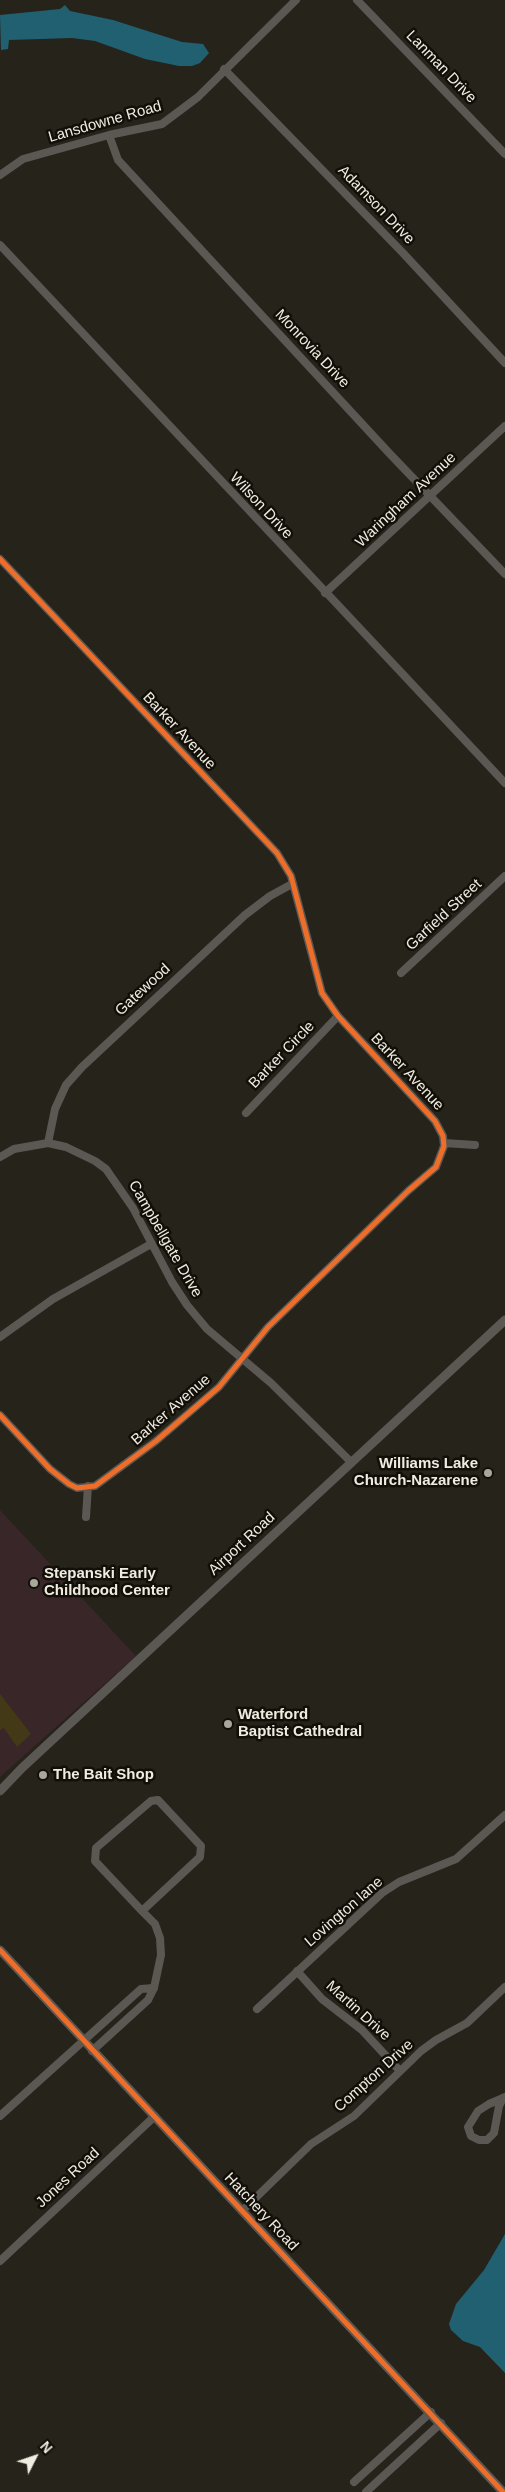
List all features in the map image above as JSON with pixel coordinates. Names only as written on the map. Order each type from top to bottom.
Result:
[{"type":"street","name":"Lansdowne Road","points":[[0,175],[23,159],[109,135],[162,124],[198,97],[224,69],[296,0]]},
{"type":"street","name":"Lanman Drive","points":[[357,0],[505,154]]},
{"type":"street","name":"Adamson Drive","points":[[224,69],[403,252],[505,363]]},
{"type":"street","name":"Monrovia Drive","points":[[109,135],[118,160],[430,496],[505,574]]},
{"type":"street","name":"Wilson Drive","points":[[0,245],[505,783]]},
{"type":"street","name":"Waringham Avenue","points":[[325,593],[505,426]]},
{"type":"street","name":"Barker Avenue","points":[[0,559],[277,853],[290,876],[322,993],[338,1016],[435,1122],[443,1136],[444,1143],[436,1167],[322,1274],[268,1328],[219,1387],[156,1442],[95,1486],[88,1486]]},
{"type":"street","name":"Garfield Street","points":[[401,973],[505,876]]},
{"type":"street","name":"Gatewood","points":[[48,1143],[55,1109],[66,1085],[82,1067],[245,915],[270,896],[292,884]]},
{"type":"street","name":"Barker Circle","points":[[246,1113],[338,1016]]},
{"type":"street","name":"Campbellgate Drive","points":[[0,1157],[14,1149],[48,1143],[66,1147],[95,1161],[106,1170],[133,1208],[151,1244],[187,1305],[207,1329],[285,1396],[351,1462]]},
{"type":"street","points":[[444,1143],[475,1145]]},
{"type":"street","points":[[0,1337],[53,1299],[151,1244]]},
{"type":"street","name":"Airport Road","points":[[0,1790],[504,1321]]},
{"type":"street","points":[[0,1415],[50,1469],[77,1488],[88,1486],[86,1517]]},
{"type":"street","points":[[92,2051],[148,2000],[154,1988],[161,1955],[160,1938],[155,1924],[142,1911],[95,1862],[96,1848],[151,1801],[158,1800],[201,1846],[200,1857],[142,1911]]},
{"type":"street","name":"Lovington lane","points":[[257,2008],[382,1893],[399,1882],[456,1860],[505,1815]]},
{"type":"street","name":"Hatchery Road","points":[[0,1950],[92,2051],[431,2412],[503,2492]]},
{"type":"street","name":"Martin Drive","points":[[298,1971],[322,1999],[362,2030],[400,2072]]},
{"type":"street","name":"Compton Drive","points":[[242,2210],[311,2144],[354,2116],[436,2040],[468,2023],[505,1987]]},
{"type":"street","points":[[0,2116],[82,2040],[141,1989],[154,1988]]},
{"type":"street","points":[[504,2097],[499,2106],[494,2133],[487,2140],[479,2140],[471,2136],[468,2127],[471,2118],[478,2111],[504,2097]]},
{"type":"street","name":"Jones Road","points":[[0,2261],[155,2116]]},
{"type":"street","points":[[354,2482],[431,2412]]},
{"type":"street","points":[[366,2492],[441,2423]]},
{"type":"shaded area","name":"Stepanski Early Childhood Center","points":[[0,1510],[136,1656],[0,1777]]},
{"type":"shaded area","points":[[0,1694],[31,1734],[17,1747],[4,1728],[0,1730]]},
{"type":"water","points":[[65,5],[70,11],[113,20],[182,42],[203,44],[209,53],[200,63],[192,66],[179,66],[145,59],[95,41],[72,38],[9,40],[8,49],[1,50],[0,15],[60,9]]},
{"type":"water","points":[[505,2234],[505,2373],[480,2347],[463,2341],[451,2330],[449,2324],[456,2304],[484,2270]]},
{"type":"cycle path","points":[[0,559],[277,853],[291,876],[322,993],[338,1016],[435,1121],[443,1136],[444,1146],[436,1167],[408,1191],[268,1327],[219,1387],[156,1441],[95,1486],[77,1488],[69,1484],[50,1469],[0,1415]]},
{"type":"cycle path","points":[[0,1950],[503,2492]]},
{"type":"place","name":"Williams Lake Church-Nazarene","points":[[488,1473]]},
{"type":"place","name":"Stepanski Early Childhood Center","points":[[34,1583]]},
{"type":"place","name":"Waterford Baptist Cathedral","points":[[228,1724]]},
{"type":"place","name":"The Bait Shop","points":[[43,1775]]}]
